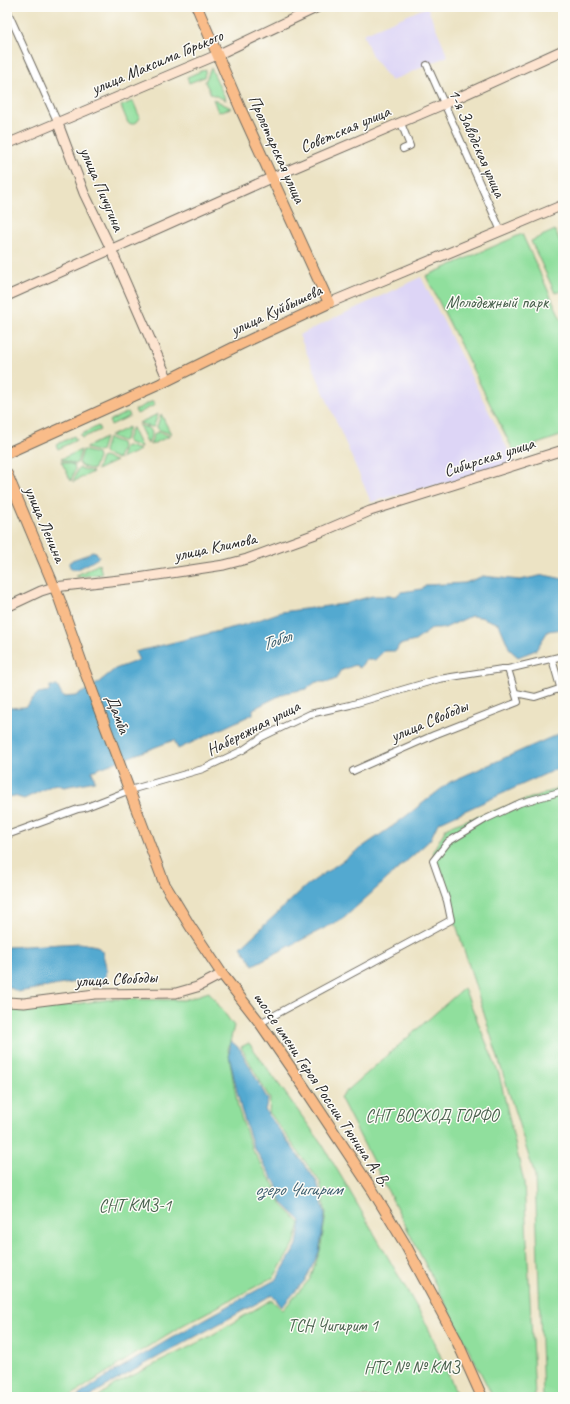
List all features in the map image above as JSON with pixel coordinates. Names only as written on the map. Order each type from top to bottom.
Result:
[{"type":"main road","name":"Пролетарская улица","points":[[197,7],[329,304]]},
{"type":"main road","name":"улица Куйбышева","points":[[7,453],[168,380],[239,345],[329,304]]},
{"type":"main road","name":"улица Ленина","points":[[7,474],[54,587],[84,669]]},
{"type":"main road","name":"Дамба","points":[[84,669],[130,790]]},
{"type":"main road","name":"шоссе имени Героя России Тюнина А. В.","points":[[130,790],[164,883],[222,974],[260,1023],[344,1147],[405,1244],[456,1339],[482,1397]]},
{"type":"street","name":"улица Максима Горького","points":[[7,144],[57,121],[217,54],[318,7]]},
{"type":"street","name":"улица Пичугина","points":[[7,10],[57,121],[84,193],[111,249],[168,380]]},
{"type":"street","name":"Советская улица","points":[[7,296],[273,177],[444,104],[563,50]]},
{"type":"street","name":"1-я Заводская улица","points":[[428,65],[501,231]]},
{"type":"street","points":[[401,123],[410,146],[403,149]]},
{"type":"street","name":"улица Куйбышева","points":[[329,304],[563,205]]},
{"type":"street","name":"Сибирская улица","points":[[424,495],[563,450]]},
{"type":"street","name":"улица Климова","points":[[7,607],[41,591],[54,587],[138,578],[224,565],[247,559],[370,512],[424,495]]},
{"type":"street","name":"Набережная улица","points":[[7,834],[84,808],[130,790],[203,769],[243,750],[262,737],[310,714],[350,705],[439,679],[508,669],[563,656]]},
{"type":"street","points":[[508,669],[516,694],[535,697],[559,689],[560,687],[552,659]]},
{"type":"street","name":"улица Свободы","points":[[352,771],[434,735],[518,702],[516,694]]},
{"type":"street","points":[[260,1023],[451,920],[447,900],[434,861],[448,842],[486,819],[520,802],[563,791]]},
{"type":"street","name":"улица Свободы","points":[[7,1002],[24,1003],[95,994],[176,993],[197,987],[222,974]]},
{"type":"shaded area","points":[[427,7],[448,56],[391,81],[372,56],[363,34]]},
{"type":"shaded area","points":[[421,277],[516,465],[371,502],[299,335]]},
{"type":"green space","points":[[211,68],[226,100],[211,94],[205,82]]},
{"type":"green space","points":[[206,69],[204,77],[189,83],[187,77]]},
{"type":"green space","points":[[213,99],[231,108],[218,112]]},
{"type":"green space","points":[[133,101],[140,118],[137,122],[132,124],[128,123],[121,106]]},
{"type":"green space","points":[[555,230],[563,248],[563,290],[555,293],[531,241]]},
{"type":"green space","name":"Молодежный парк","points":[[522,234],[563,323],[563,435],[514,452],[426,276]]},
{"type":"green space","points":[[153,401],[155,405],[137,414],[135,410]]},
{"type":"green space","points":[[128,412],[130,416],[111,425],[109,421]]},
{"type":"green space","points":[[158,414],[154,426],[152,427],[139,423]]},
{"type":"green space","points":[[161,414],[171,434],[159,430],[157,427]]},
{"type":"green space","points":[[139,425],[150,429],[152,433],[148,444]]},
{"type":"green space","points":[[98,426],[100,430],[82,438],[80,435]]},
{"type":"green space","points":[[129,427],[125,439],[122,441],[110,436]]},
{"type":"green space","points":[[132,427],[141,447],[129,443],[127,440]]},
{"type":"green space","points":[[158,432],[170,436],[150,445],[154,434]]},
{"type":"green space","points":[[74,436],[76,440],[58,449],[56,445]]},
{"type":"green space","points":[[105,438],[101,451],[98,452],[85,448]]},
{"type":"green space","points":[[108,438],[121,443],[122,447],[118,459],[105,454],[104,451]]},
{"type":"green space","points":[[128,446],[140,450],[121,459],[124,447]]},
{"type":"green space","points":[[81,450],[77,463],[74,464],[61,459]]},
{"type":"green space","points":[[83,450],[97,454],[98,458],[93,470],[81,466],[79,463]]},
{"type":"green space","points":[[104,457],[116,461],[97,470],[101,458]]},
{"type":"green space","points":[[61,461],[74,465],[75,469],[71,481]]},
{"type":"green space","points":[[80,468],[93,472],[73,482],[77,470]]},
{"type":"green space","points":[[99,564],[102,574],[77,577],[77,575]]},
{"type":"green space","points":[[563,787],[563,1397],[543,1397],[535,1176],[433,851],[447,827]]},
{"type":"green space","name":"СНТ ВОСХОД ГОРФО","points":[[464,988],[499,1074],[524,1182],[535,1397],[493,1397],[340,1097]]},
{"type":"green space","name":"СНТ КМЗ-1","points":[[209,992],[234,1026],[228,1050],[238,1108],[252,1149],[275,1187],[281,1204],[300,1223],[294,1244],[274,1277],[183,1325],[69,1397],[7,1397],[7,1008],[61,1006],[113,999],[184,1000]]},
{"type":"green space","name":"ТСН Чигирим 1","points":[[249,1043],[322,1144],[427,1325],[458,1397],[98,1397],[114,1385],[207,1338],[271,1300],[283,1310],[310,1279],[320,1251],[326,1214],[320,1182],[269,1112],[270,1099],[241,1047]]},
{"type":"water","points":[[92,551],[96,552],[99,557],[78,569],[71,569],[69,564],[72,560]]},
{"type":"water","name":"Тобол","points":[[544,575],[563,579],[563,629],[548,631],[536,650],[518,657],[510,650],[499,624],[480,617],[471,616],[445,628],[433,628],[415,641],[399,645],[396,651],[384,651],[375,660],[365,660],[360,668],[355,665],[340,671],[336,679],[329,682],[316,682],[306,689],[285,693],[253,709],[253,714],[178,749],[174,740],[92,771],[95,781],[64,787],[55,784],[24,799],[14,796],[7,797],[7,708],[25,707],[38,693],[50,691],[50,686],[57,686],[63,697],[76,696],[94,686],[115,669],[139,660],[135,652],[247,624],[281,612],[343,604],[372,596],[396,596],[401,592],[422,589],[425,585],[465,583],[483,576],[520,580]]},
{"type":"water","points":[[563,732],[563,766],[438,823],[430,840],[344,918],[253,965],[241,947],[306,886],[397,823],[450,782]]},
{"type":"water","points":[[80,943],[97,946],[102,951],[107,970],[104,984],[82,981],[18,992],[7,986],[7,947]]},
{"type":"water","name":"озеро Чигирим","points":[[231,1041],[240,1049],[268,1100],[265,1110],[317,1182],[325,1215],[319,1252],[306,1279],[282,1307],[272,1295],[145,1364],[98,1391],[91,1397],[76,1397],[112,1373],[180,1333],[277,1279],[297,1245],[301,1221],[282,1203],[276,1184],[253,1146],[241,1109],[229,1054]]},
{"type":"park label","name":"НТС № № КМЗ","points":[[412,1367]]}]
